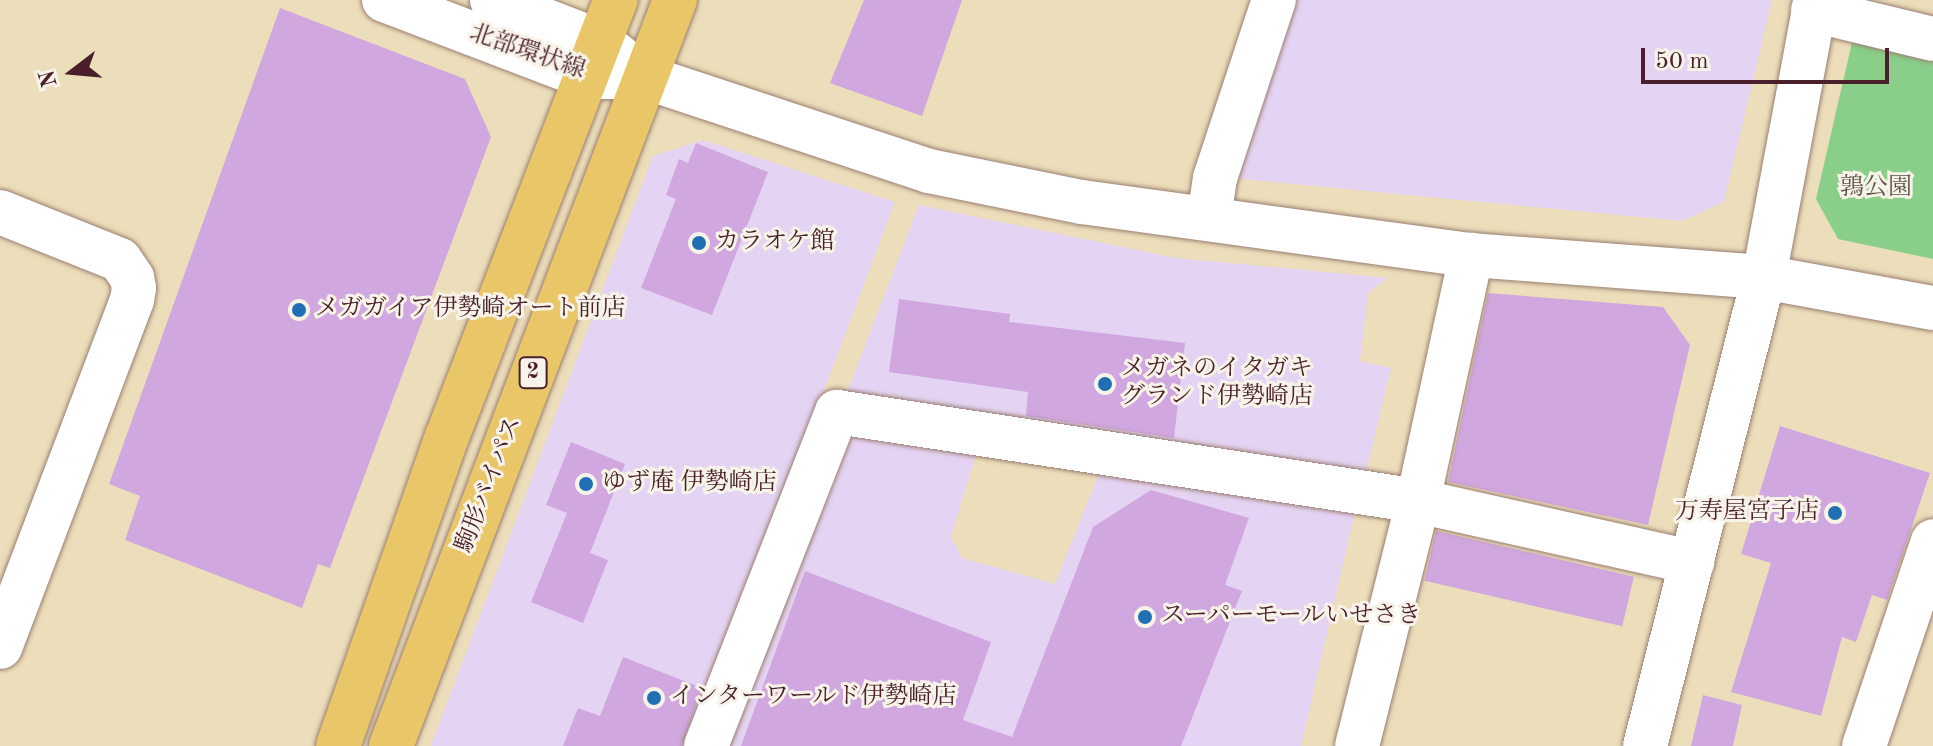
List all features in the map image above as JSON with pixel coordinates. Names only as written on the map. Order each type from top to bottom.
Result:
[{"type":"main road","name":"2","points":[[338,746],[447,437],[616,0]]},
{"type":"main road","name":"駒形バイパス","points":[[391,746],[675,0]]},
{"type":"street","name":"北部環状線","points":[[384,0],[593,59],[929,171],[1082,202],[1471,255],[1764,277],[1933,308]]},
{"type":"street","name":"北部環状線","points":[[492,0],[593,59]]},
{"type":"street","points":[[1209,218],[1215,178],[1274,0]]},
{"type":"street","points":[[1645,746],[1764,277],[1814,5],[1933,39]]},
{"type":"street","points":[[0,212],[120,260],[132,278],[134,288],[0,647]]},
{"type":"street","points":[[1357,746],[1418,501],[1471,255]]},
{"type":"street","points":[[706,746],[837,412],[1418,501],[1692,562]]},
{"type":"street","points":[[1864,746],[1933,541]]},
{"type":"shaded area","points":[[1288,0],[1772,0],[1724,202],[1682,221],[1230,178]]},
{"type":"shaded area","points":[[703,140],[895,202],[690,746],[431,746],[653,156]]},
{"type":"shaded area","points":[[919,205],[1176,258],[1388,278],[1368,293],[1360,361],[1391,368],[1365,477],[844,400]]},
{"type":"shaded area","points":[[853,435],[976,454],[951,537],[962,558],[1055,584],[1099,473],[1355,512],[1301,746],[721,746],[837,442]]},
{"type":"green space","name":"鶉公園","points":[[1853,38],[1933,56],[1933,259],[1838,239],[1816,199]]},
{"type":"building","points":[[864,0],[962,0],[922,116],[830,83]]},
{"type":"building","name":"メガガイア伊勢崎オート前店","points":[[280,8],[465,79],[491,137],[330,568],[318,564],[302,608],[125,540],[140,496],[109,484]]},
{"type":"building","name":"カラオケ館","points":[[696,143],[768,172],[712,315],[641,288],[676,199],[666,195],[679,159],[688,163]]},
{"type":"building","points":[[1488,293],[1663,307],[1690,345],[1648,525],[1448,482]]},
{"type":"building","points":[[899,299],[1010,314],[1009,322],[1185,343],[1174,438],[1026,416],[1028,392],[889,372]]},
{"type":"building","name":"万寿屋宮子店","points":[[1780,426],[1930,473],[1887,600],[1872,595],[1856,642],[1842,637],[1821,716],[1731,692],[1771,563],[1741,554]]},
{"type":"building","points":[[571,442],[625,464],[590,553],[608,560],[583,623],[531,602],[567,513],[546,505]]},
{"type":"building","name":"スーパーモールいせさき","points":[[1151,490],[1249,518],[1225,585],[1242,591],[1181,746],[741,746],[805,571],[991,642],[963,720],[1012,737],[1093,527]]},
{"type":"building","points":[[1436,531],[1634,577],[1622,626],[1425,581]]},
{"type":"building","name":"インターワールド伊勢崎店","points":[[623,657],[702,688],[682,746],[563,746],[578,708],[600,716]]},
{"type":"building","points":[[1703,695],[1742,705],[1733,746],[1691,746]]},
{"type":"place","name":"カラオケ館","points":[[699,243]]},
{"type":"place","name":"メガガイア伊勢崎オート前店","points":[[299,310]]},
{"type":"place","name":"メガネのイタガキ グランド伊勢崎店","points":[[1105,384]]},
{"type":"place","name":"ゆず庵 伊勢崎店","points":[[586,484]]},
{"type":"place","name":"万寿屋宮子店","points":[[1835,513]]},
{"type":"place","name":"スーパーモールいせさき","points":[[1145,617]]},
{"type":"place","name":"インターワールド伊勢崎店","points":[[654,698]]}]
